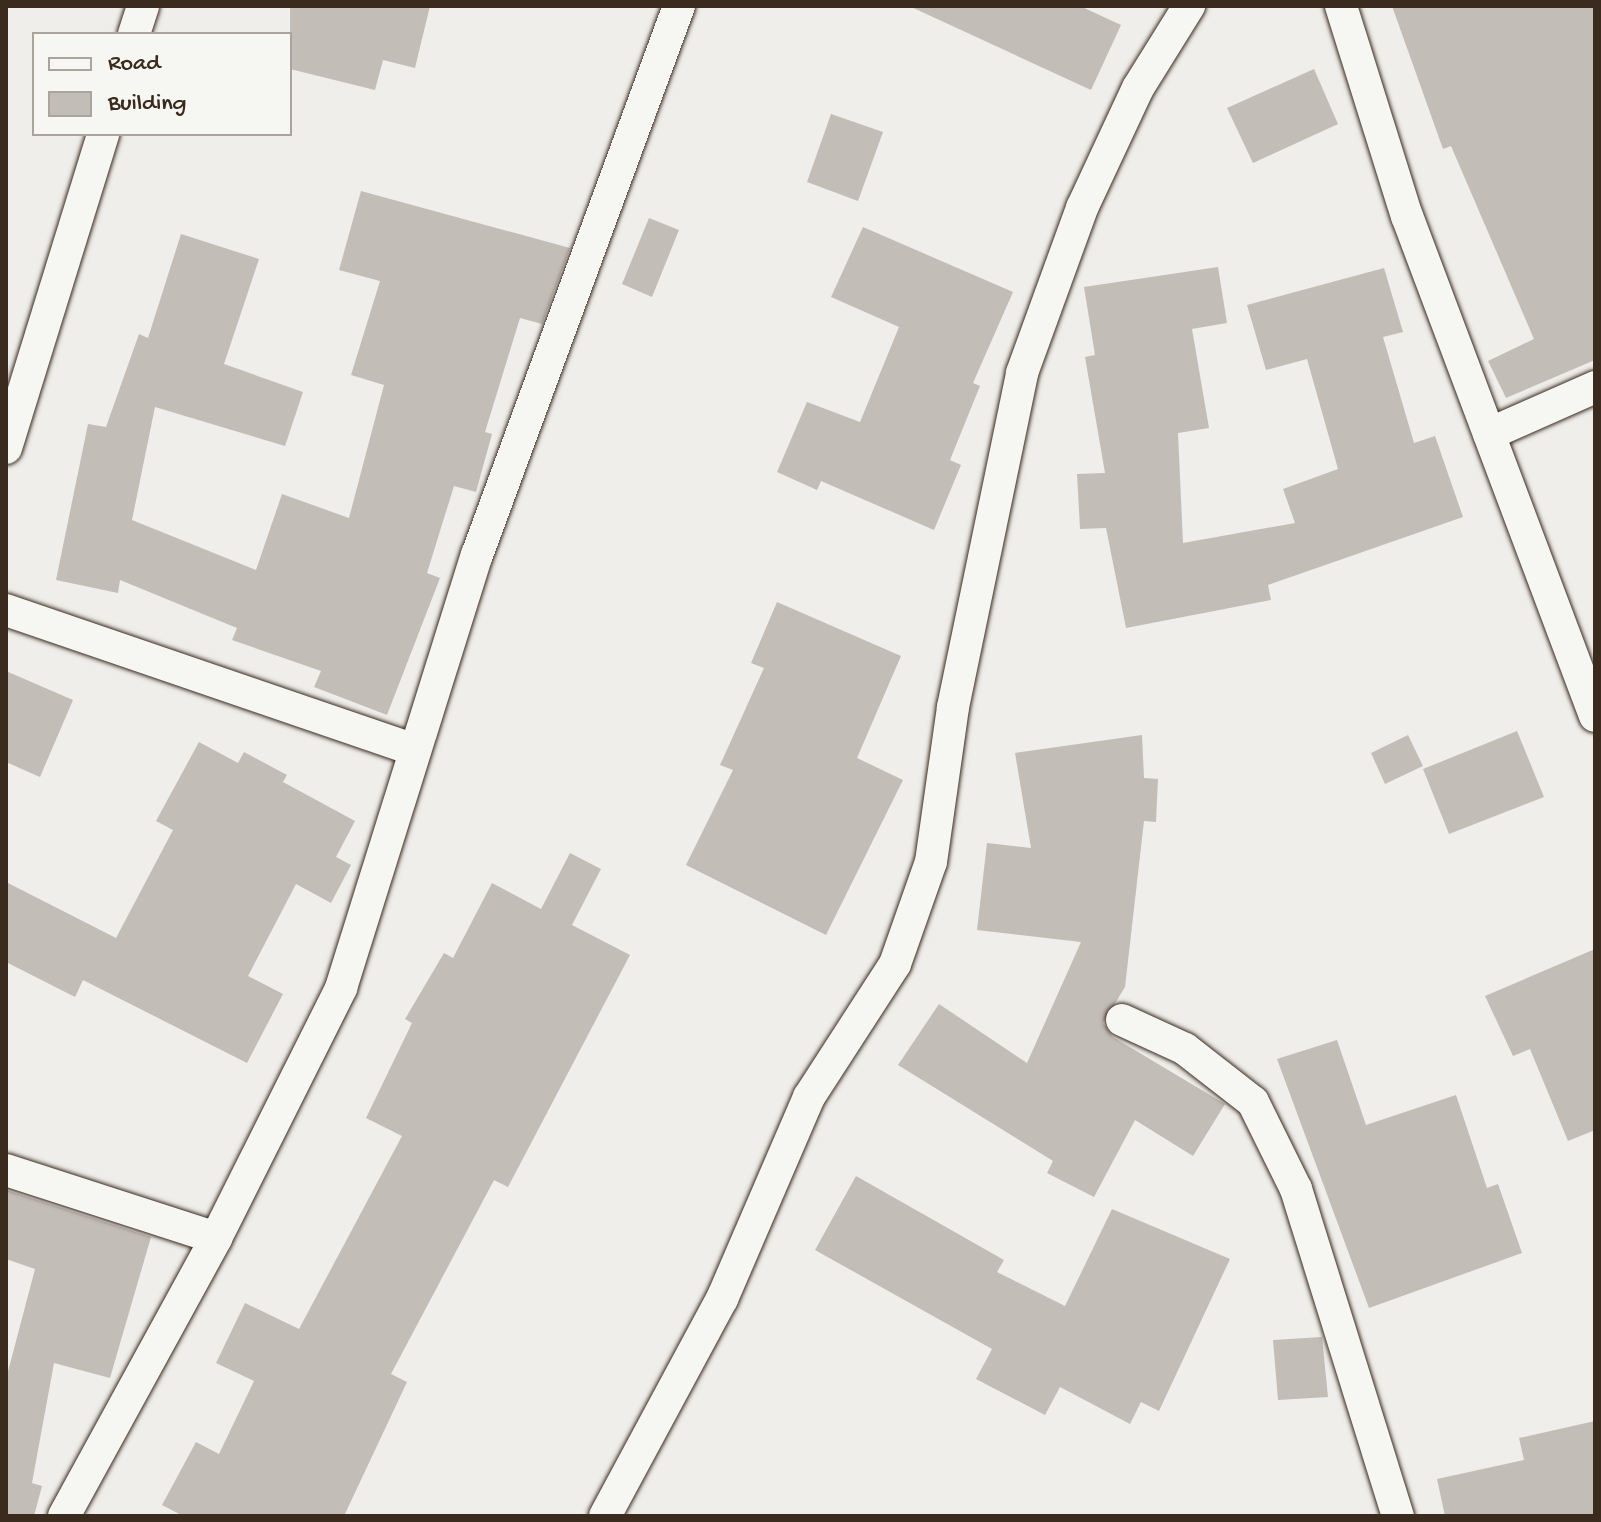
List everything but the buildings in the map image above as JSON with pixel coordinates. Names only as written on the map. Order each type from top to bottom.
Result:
[{"type":"street","points":[[135,32],[143,6]]},
{"type":"street","points":[[64,1516],[216,1238],[341,988],[412,749],[679,6]]},
{"type":"street","points":[[605,1516],[722,1299],[809,1097],[895,964],[931,862],[953,707],[1022,373],[1082,208],[1138,88],[1189,6]]},
{"type":"street","points":[[1341,6],[1407,216],[1595,716]]},
{"type":"street","points":[[6,448],[102,136]]},
{"type":"street","points":[[1489,434],[1595,387]]},
{"type":"street","points":[[6,610],[412,749]]},
{"type":"street","points":[[1122,1020],[1185,1049],[1253,1102],[1296,1189],[1398,1516]]},
{"type":"street","points":[[6,1170],[216,1238]]}]
